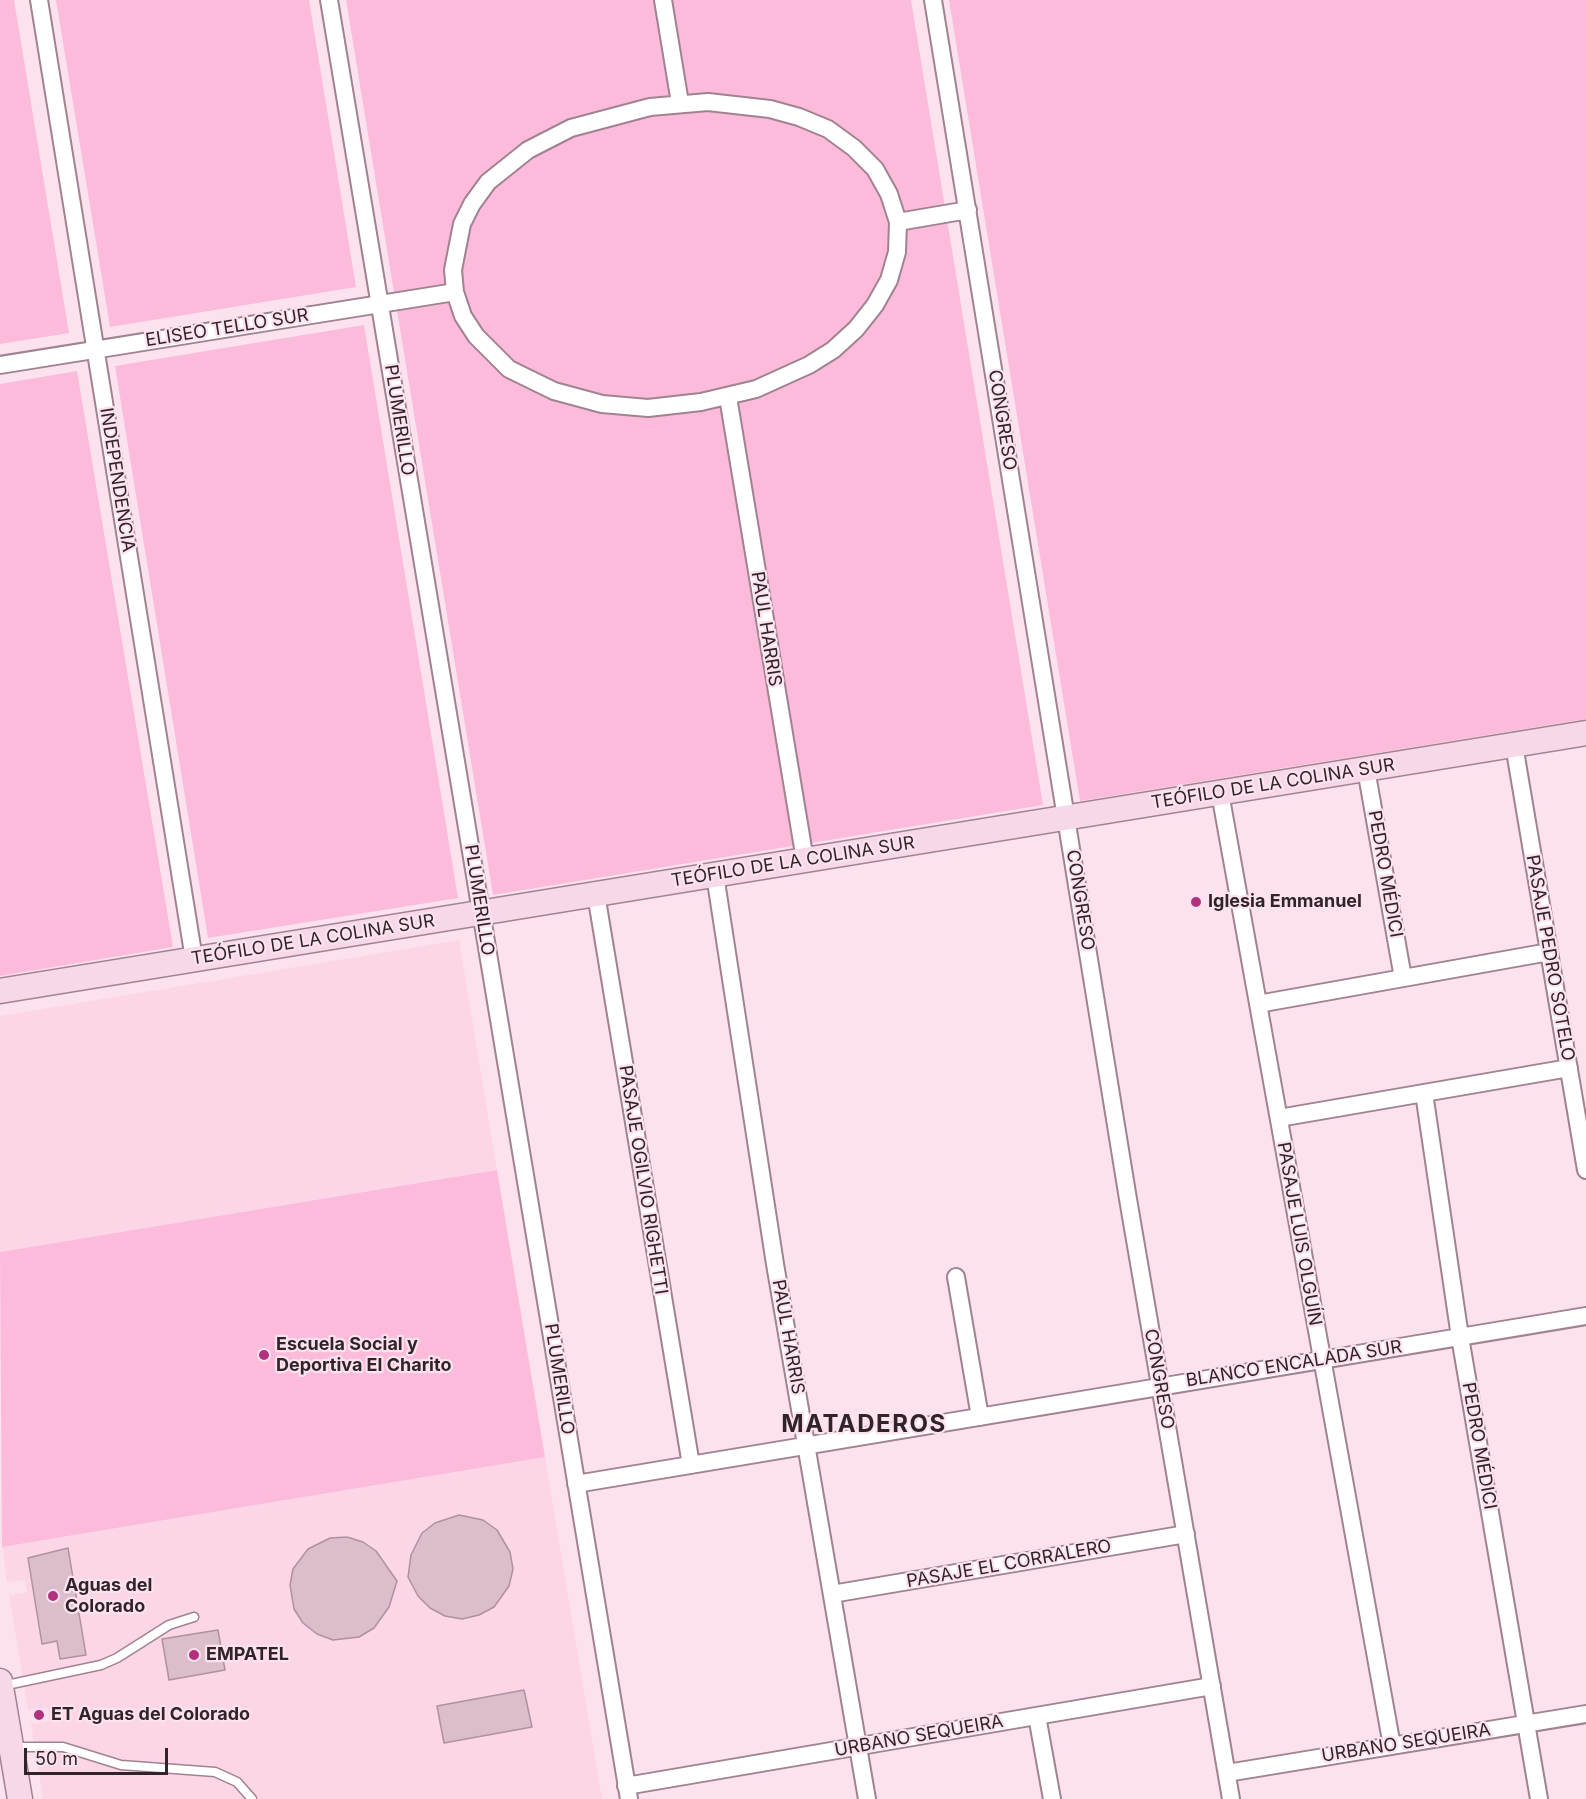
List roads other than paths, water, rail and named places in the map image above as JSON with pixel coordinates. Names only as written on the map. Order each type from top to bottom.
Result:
[{"type":"street","name":"INDEPENDENCIA","points":[[39,0],[194,959]]},
{"type":"street","name":"PLUMERILLO","points":[[329,0],[628,1792]]},
{"type":"street","points":[[663,0],[680,103]]},
{"type":"street","name":"CONGRESO","points":[[933,0],[1066,818],[1232,1799]]},
{"type":"street","points":[[680,103],[718,103],[770,109],[799,117],[828,129],[854,148],[875,169],[890,194],[898,222],[897,252],[889,280],[875,306],[856,329],[833,350],[809,365],[756,389],[728,397],[673,406],[632,407],[602,404],[554,391],[509,369],[491,353],[463,316],[455,292],[453,270],[462,224],[472,204],[488,182],[508,164],[528,150],[571,128],[621,113],[680,103]]},
{"type":"street","points":[[898,222],[968,210]]},
{"type":"street","name":"ELISEO TELLO SUR","points":[[0,365],[455,292]]},
{"type":"street","name":"PAUL HARRIS","points":[[728,397],[805,860]]},
{"type":"street","name":"TEÓFILO DE LA COLINA SUR","points":[[0,991],[1586,734]]},
{"type":"street","name":"PASAJE PEDRO SOTELO","points":[[1514,745],[1586,1170]]},
{"type":"street","name":"PEDRO MÉDICI","points":[[1366,769],[1403,978]]},
{"type":"street","name":"PASAJE LUIS OLGUÍN","points":[[1220,793],[1392,1746]]},
{"type":"street","name":"PAUL HARRIS","points":[[715,875],[806,1446],[867,1799]]},
{"type":"street","name":"PASAJE OGILVIO RIGHETTI","points":[[596,894],[691,1465]]},
{"type":"street","points":[[1258,1004],[1549,952]]},
{"type":"street","points":[[1278,1118],[1569,1068]]},
{"type":"street","name":"PEDRO MÉDICI","points":[[1424,1093],[1460,1337],[1539,1799]]},
{"type":"street","points":[[956,1277],[980,1417]]},
{"type":"street","name":"BLANCO ENCALADA SUR","points":[[576,1484],[1586,1316]]},
{"type":"street","name":"PASAJE EL CORRALERO","points":[[832,1594],[1186,1534]]},
{"type":"street","points":[[0,1683],[6,1737],[20,1799]]},
{"type":"street","name":"URBANO SEQUEIRA","points":[[628,1792],[858,1746],[1212,1686]]},
{"type":"street","name":"URBANO SEQUEIRA","points":[[1227,1773],[1586,1714]]},
{"type":"street","points":[[1037,1716],[1052,1799]]},
{"type":"lane","points":[[0,1683],[101,1665],[117,1658],[169,1625],[194,1617]]},
{"type":"lane","points":[[6,1737],[63,1747],[121,1765],[215,1772],[237,1782],[252,1799]]},
{"type":"place","name":"Iglesia Emmanuel","points":[[1196,902]]},
{"type":"place","name":"Escuela Social y Deportiva El Charito","points":[[264,1355]]},
{"type":"place","name":"Aguas del Colorado","points":[[53,1596]]},
{"type":"place","name":"EMPATEL","points":[[194,1655]]},
{"type":"place","name":"ET Aguas del Colorado","points":[[39,1715]]},
{"type":"district","name":"MATADEROS","points":[[864,1425]]}]
